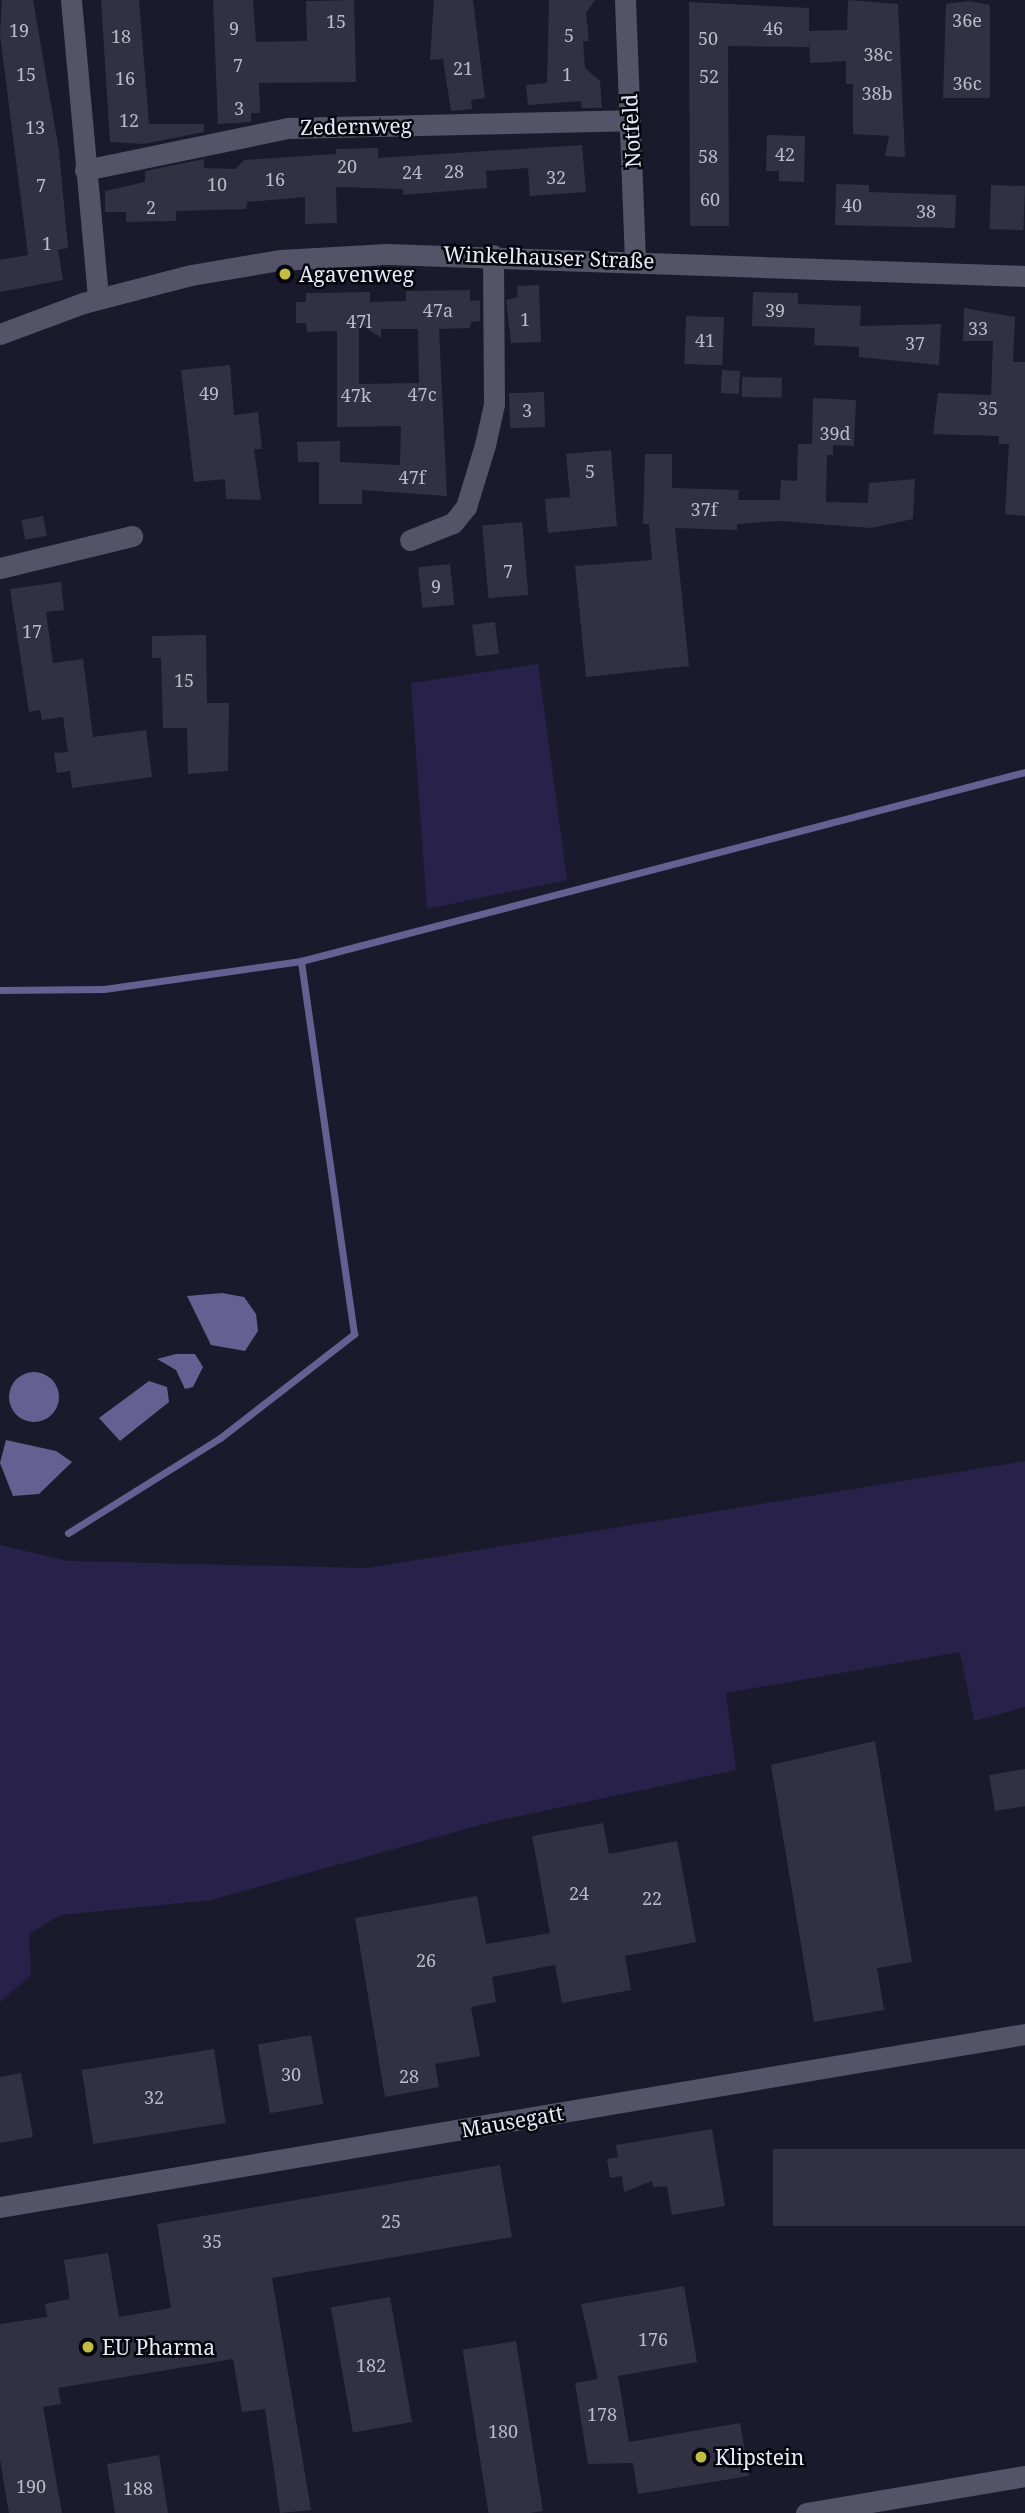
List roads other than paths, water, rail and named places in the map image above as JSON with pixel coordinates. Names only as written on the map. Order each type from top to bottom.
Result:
[{"type":"street","points":[[71,0],[98,299]]},
{"type":"street","name":"Notfeld","points":[[625,0],[635,261]]},
{"type":"street","name":"Zedernweg","points":[[85,170],[288,128],[630,120]]},
{"type":"street","points":[[410,540],[453,523],[466,508],[485,445],[494,404],[493,255]]},
{"type":"street","name":"Winkelhauser Straße","points":[[0,334],[98,299],[281,260],[493,255],[1025,276]]},
{"type":"street","points":[[0,568],[132,536]]},
{"type":"street","name":"Mausegatt","points":[[0,2207],[1025,2034]]},
{"type":"street","points":[[806,2513],[1025,2476]]},
{"type":"waterway","points":[[0,990],[104,989],[301,961],[1025,772]]},
{"type":"waterway","points":[[68,1533],[220,1438],[354,1334],[301,961]]},
{"type":"place","name":"Agavenweg","points":[[285,274]]},
{"type":"place","name":"EU Pharma","points":[[88,2347]]},
{"type":"place","name":"Klipstein","points":[[701,2457]]}]
